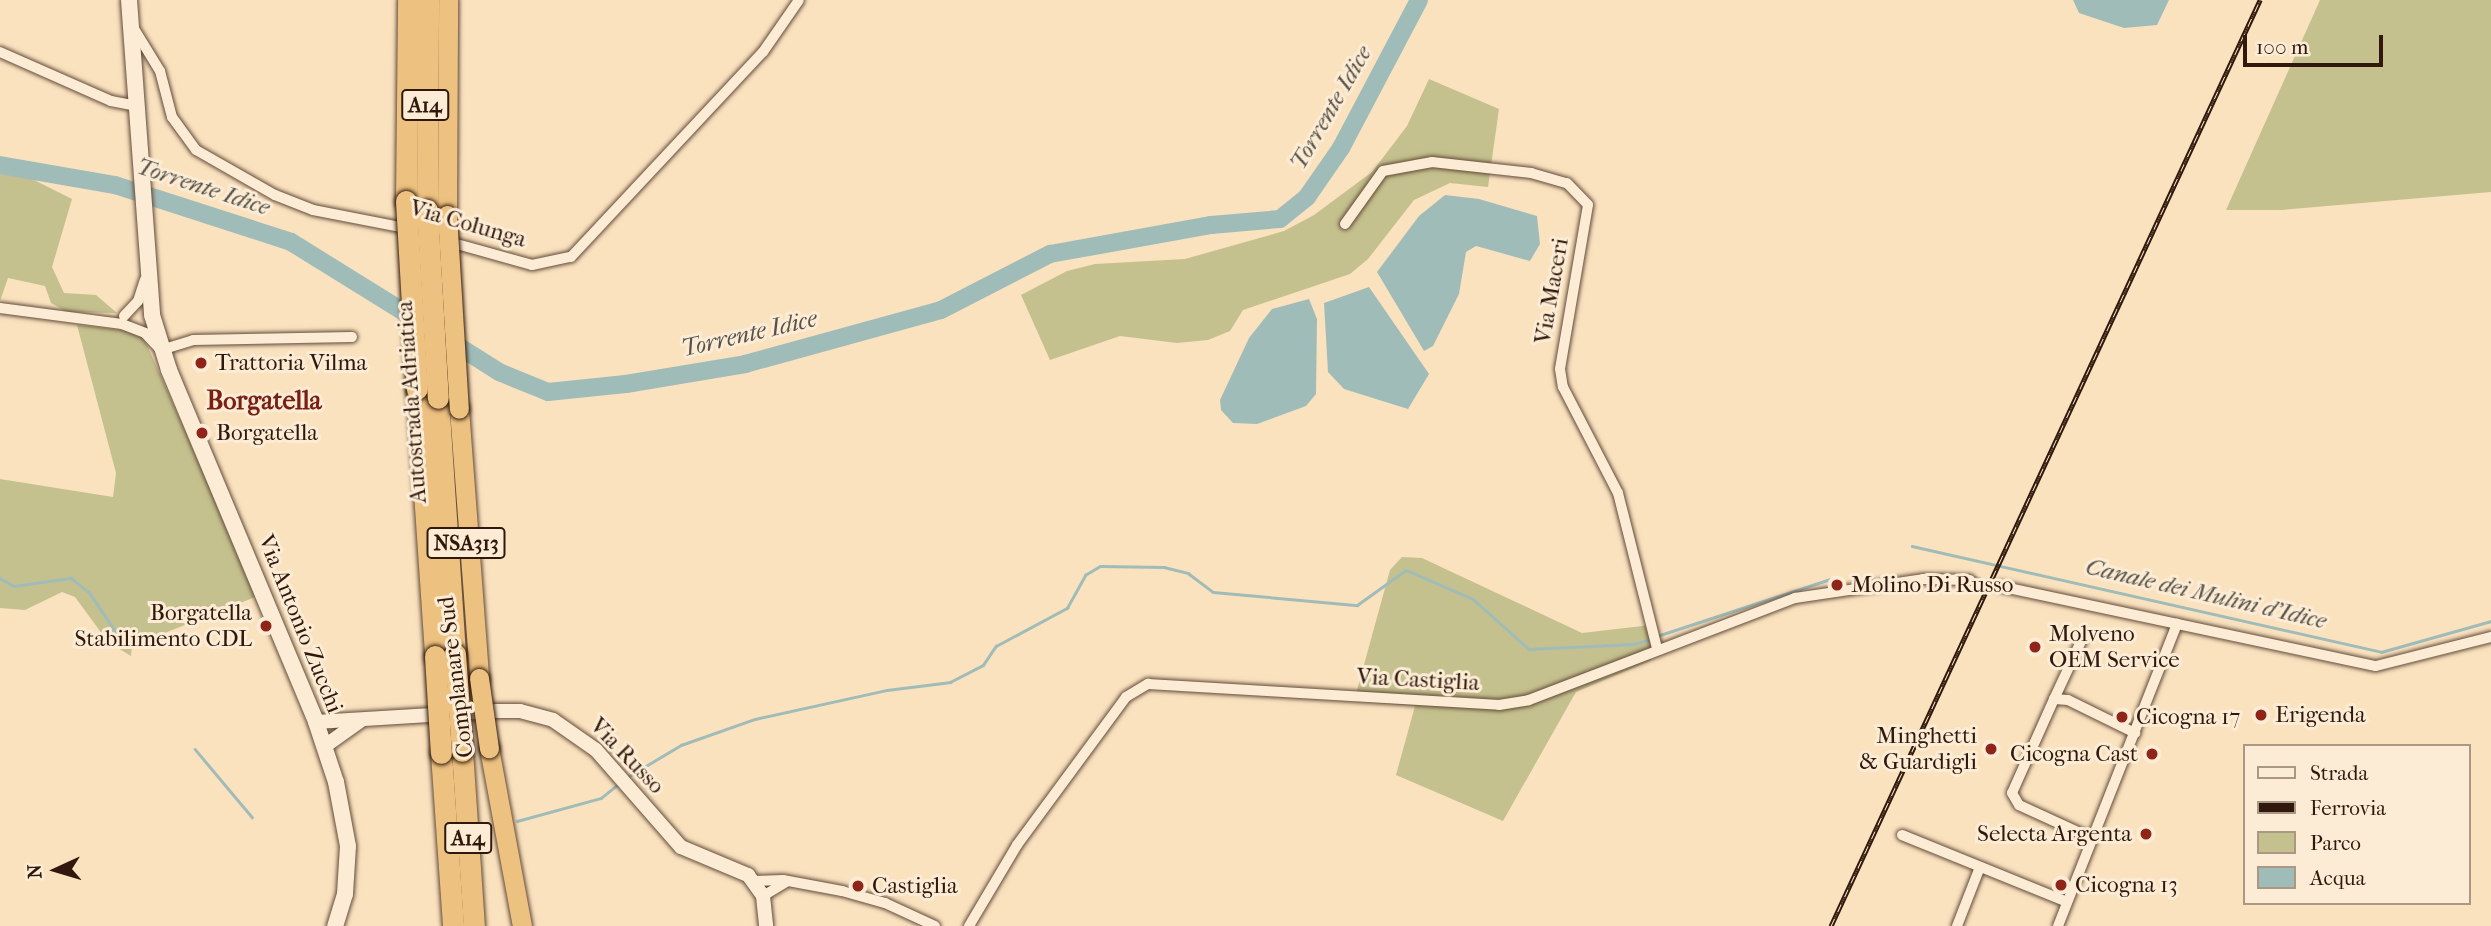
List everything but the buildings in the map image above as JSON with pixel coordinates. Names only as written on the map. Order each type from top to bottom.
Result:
[{"type":"highway","name":"Autostrada Adriatica","points":[[408,0],[406,201],[417,389],[445,655],[452,752],[474,926]]},
{"type":"highway","name":"Autostrada Adriatica","points":[[428,0],[437,213],[438,398],[445,655]]},
{"type":"highway","name":"Complanare Sud","points":[[448,0],[437,213],[459,409],[479,678],[489,748],[522,926]]},
{"type":"highway","name":"Autostrada Adriatica","points":[[452,752],[453,926]]},
{"type":"main road","name":"Via Antonio Zucchi","points":[[130,0],[146,271],[152,315],[161,350],[324,746],[348,846],[345,894],[335,926]]},
{"type":"street","name":"Via Colunga","points":[[131,22],[160,71],[172,117],[187,142],[275,195],[313,210],[396,225],[509,260],[551,263],[571,257],[605,224],[763,52],[799,0]]},
{"type":"street","points":[[0,52],[110,101],[136,106]]},
{"type":"street","points":[[133,60],[151,54]]},
{"type":"street","points":[[133,60],[160,71]]},
{"type":"street","name":"Via Maceri","points":[[1345,224],[1382,171],[1432,162],[1531,173],[1567,183],[1588,205],[1560,369],[1563,387],[1618,494],[1655,641]]},
{"type":"street","name":"Via Antonio Zucchi","points":[[119,321],[138,301],[146,271]]},
{"type":"street","name":"Via Antonio Zucchi","points":[[0,308],[141,323],[152,315]]},
{"type":"street","name":"Via Antonio Zucchi","points":[[119,321],[145,333],[161,350]]},
{"type":"street","points":[[161,350],[193,340],[352,338]]},
{"type":"street","name":"Via Castiglia","points":[[969,926],[1017,845],[1126,697],[1138,688],[1165,681],[1401,702],[1499,705],[1529,699],[1655,641],[1796,598],[1923,579],[1970,580]]},
{"type":"street","points":[[1999,586],[2376,666],[2491,637]]},
{"type":"street","points":[[2057,926],[2177,624]]},
{"type":"street","points":[[2083,637],[2012,793],[2013,801],[2091,838]]},
{"type":"street","points":[[2054,699],[2068,701],[2135,733]]},
{"type":"street","name":"Via Russo","points":[[316,722],[494,711],[520,711],[553,720],[596,750],[673,840],[692,852],[732,865],[754,881],[763,896]]},
{"type":"street","name":"Via Russo","points":[[324,746],[365,720]]},
{"type":"street","points":[[1902,835],[2067,902]]},
{"type":"street","points":[[1957,926],[1980,867]]},
{"type":"street","points":[[754,881],[791,881],[871,899],[935,926]]},
{"type":"street","points":[[766,926],[763,896],[791,881]]},
{"type":"green space","points":[[2320,0],[2491,0],[2491,192],[2281,210],[2226,210]]},
{"type":"green space","points":[[1429,79],[1499,109],[1488,187],[1450,183],[1414,200],[1368,259],[1350,274],[1243,310],[1230,331],[1208,340],[1177,343],[1120,336],[1050,360],[1021,295],[1067,271],[1095,264],[1185,259],[1284,231],[1314,215],[1372,172],[1407,126]]},
{"type":"green space","points":[[0,174],[32,179],[72,199],[52,267],[64,293],[96,295],[117,313],[67,312],[51,303],[45,286],[8,278],[0,301]]},
{"type":"green space","points":[[77,325],[139,332],[258,596],[132,646],[131,656],[108,642],[75,597],[62,592],[25,610],[0,608],[0,479],[113,497],[116,473]]},
{"type":"green space","points":[[1402,557],[1422,558],[1582,633],[1651,625],[1657,643],[1650,661],[1576,692],[1503,821],[1396,775],[1415,706],[1354,701],[1390,570]]},
{"type":"water","points":[[2073,0],[2169,0],[2157,25],[2124,28],[2079,13]]},
{"type":"water","points":[[1445,195],[1479,199],[1537,216],[1540,244],[1530,261],[1476,246],[1466,252],[1459,294],[1433,346],[1424,351],[1377,272],[1419,216]]},
{"type":"water","points":[[1369,287],[1429,374],[1408,409],[1344,389],[1328,372],[1324,303]]},
{"type":"water","points":[[1309,299],[1317,319],[1316,394],[1306,406],[1257,424],[1233,423],[1221,410],[1220,400],[1249,338],[1272,309]]},
{"type":"waterway","name":"Torrente Idice","points":[[447,339],[499,372],[548,392],[626,384],[745,364],[941,310],[1050,254],[1211,225],[1280,219],[1307,197],[1341,148],[1419,0]]},
{"type":"waterway","name":"Torrente Idice","points":[[0,165],[115,185],[291,242],[420,322]]},
{"type":"waterway","name":"Canale dei Mulini d'Idice","points":[[1912,546],[2381,652],[2491,621]]},
{"type":"waterway","name":"Canale dei Mulini d'Idice","points":[[629,776],[681,745],[755,719],[887,690],[950,682],[983,665],[996,646],[1067,608],[1085,575],[1100,566],[1164,567],[1188,573],[1213,592],[1357,605],[1406,570],[1473,599],[1529,649],[1634,644],[1651,639]]},
{"type":"waterway","name":"Canale dei Mulini d'Idice","points":[[0,578],[14,586],[71,578],[89,592],[121,639],[133,644]]},
{"type":"waterway","name":"Canale dei Mulini d'Idice","points":[[1657,636],[1830,579]]},
{"type":"waterway","name":"Canale dei Mulini d'Idice","points":[[195,749],[252,817]]},
{"type":"waterway","name":"Canale dei Mulini d'Idice","points":[[517,821],[601,798],[616,786]]},
{"type":"tunnel","points":[[1970,580],[1999,586]]},
{"type":"railway","points":[[1831,926],[2260,0]]},
{"type":"place","name":"Trattoria Vilma","points":[[201,363]]},
{"type":"place","name":"Borgatella","points":[[202,433]]},
{"type":"place","name":"Molino Di Russo","points":[[1837,585]]},
{"type":"place","name":"Borgatella Stabilimento CDL","points":[[266,626]]},
{"type":"place","name":"Molveno OEM Service","points":[[2035,647]]},
{"type":"place","name":"Erigenda","points":[[2261,715]]},
{"type":"place","name":"Cicogna 17","points":[[2122,717]]},
{"type":"place","name":"Minghetti & Guardigli","points":[[1991,749]]},
{"type":"place","name":"Cicogna Cast","points":[[2152,754]]},
{"type":"place","name":"Selecta Argenta","points":[[2146,834]]},
{"type":"place","name":"Cicogna 13","points":[[2061,885]]},
{"type":"place","name":"Castiglia","points":[[858,886]]},
{"type":"district","name":"Borgatella","points":[[264,401]]}]
